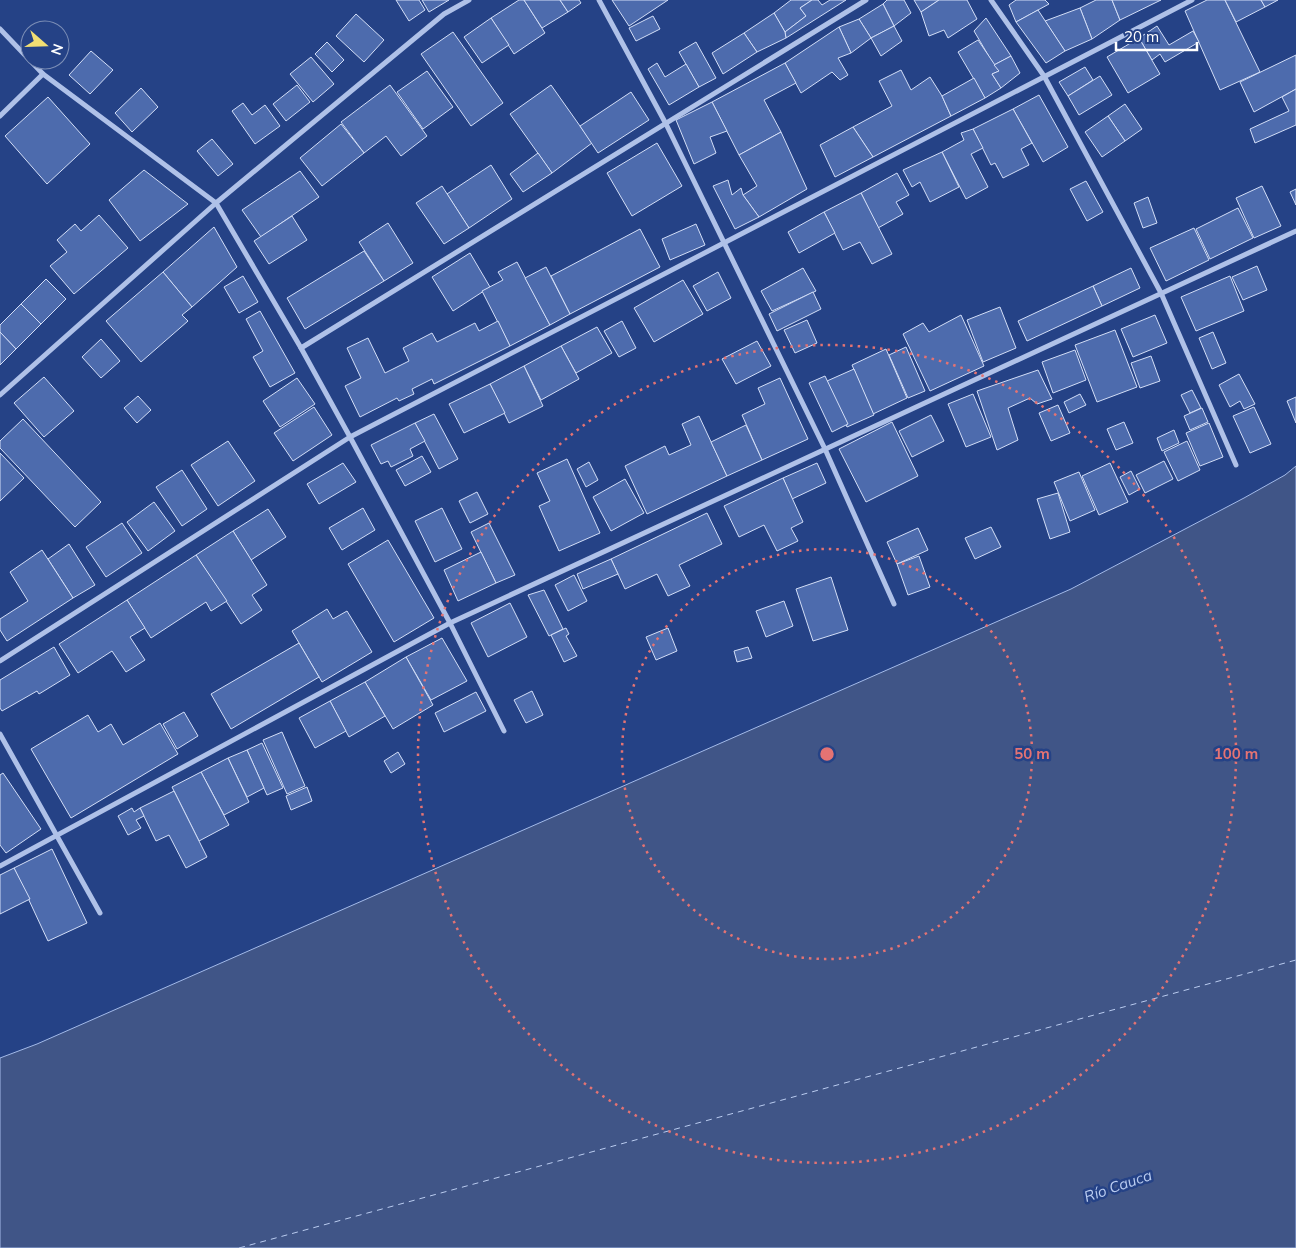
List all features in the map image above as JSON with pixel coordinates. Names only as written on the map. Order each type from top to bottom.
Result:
[{"type":"street","points":[[0,395],[216,202],[444,14],[469,0]]},
{"type":"street","points":[[599,0],[666,124],[825,449],[894,604]]},
{"type":"street","points":[[300,348],[866,0]]},
{"type":"street","points":[[990,0],[1044,76],[1162,293],[1236,465]]},
{"type":"street","points":[[0,661],[350,437],[1192,0]]},
{"type":"street","points":[[0,29],[43,74],[216,202],[350,437],[450,623],[504,731]]},
{"type":"street","points":[[0,116],[43,74]]},
{"type":"street","points":[[0,866],[450,623],[1296,231]]},
{"type":"street","points":[[0,734],[100,913]]},
{"type":"water","name":"Río Cauca","points":[[1296,466],[1296,1248],[0,1248],[0,1058],[37,1044],[1071,589],[1244,498],[1285,475]]},
{"type":"building","points":[[396,0],[419,0],[425,10],[409,21]]},
{"type":"building","points":[[422,0],[449,0],[429,12]]},
{"type":"building","points":[[519,0],[524,0],[545,33],[514,54],[491,18]]},
{"type":"building","points":[[524,0],[560,0],[568,12],[542,28]]},
{"type":"building","points":[[560,0],[579,0],[581,3],[568,12]]},
{"type":"building","points":[[612,0],[668,0],[629,26]]},
{"type":"building","points":[[791,0],[812,0],[800,8],[806,16],[785,32],[774,13]]},
{"type":"building","points":[[812,0],[818,0],[822,5],[830,0],[846,0],[786,38],[785,32],[806,16],[800,8]]},
{"type":"building","points":[[887,0],[904,0],[911,13],[894,26],[883,4]]},
{"type":"building","points":[[914,0],[939,0],[921,12]]},
{"type":"building","points":[[939,0],[967,0],[977,19],[948,38],[944,30],[929,36],[921,12]]},
{"type":"building","points":[[1016,0],[1045,0],[1049,4],[1016,22],[1009,5]]},
{"type":"building","points":[[1096,0],[1112,0],[1120,20],[1092,39],[1080,8]]},
{"type":"building","points":[[1112,0],[1161,0],[1120,20]]},
{"type":"building","points":[[1207,0],[1225,0],[1260,72],[1220,90],[1185,11]]},
{"type":"building","points":[[1225,0],[1261,0],[1265,7],[1236,22]]},
{"type":"building","points":[[1261,0],[1278,0],[1265,7]]},
{"type":"building","points":[[883,4],[894,26],[871,38],[859,19]]},
{"type":"building","points":[[1080,8],[1092,39],[1065,51],[1045,21]]},
{"type":"building","points":[[1038,10],[1065,51],[1046,63],[1016,22]]},
{"type":"building","points":[[774,13],[785,32],[786,38],[757,52],[744,33]]},
{"type":"building","points":[[356,14],[384,40],[364,62],[336,36]]},
{"type":"building","points":[[653,16],[660,29],[636,41],[629,28]]},
{"type":"building","points":[[491,18],[509,45],[482,63],[464,37]]},
{"type":"building","points":[[986,18],[1011,56],[994,65],[974,31]]},
{"type":"building","points":[[859,19],[871,38],[851,53],[839,27]]},
{"type":"building","points":[[894,26],[902,41],[881,56],[871,38]]},
{"type":"building","points":[[1157,26],[1169,45],[1193,31],[1199,42],[1165,62],[1160,54],[1152,60],[1139,38]]},
{"type":"building","points":[[839,27],[851,53],[838,58],[848,75],[840,80],[832,72],[801,93],[785,63]]},
{"type":"building","points":[[453,32],[503,103],[471,126],[421,54]]},
{"type":"building","points":[[744,33],[757,52],[723,74],[712,53]]},
{"type":"building","points":[[1139,38],[1160,74],[1128,93],[1107,57]]},
{"type":"building","points":[[978,40],[999,71],[992,74],[1001,88],[985,98],[958,52]]},
{"type":"building","points":[[327,42],[344,60],[332,72],[315,54]]},
{"type":"building","points":[[696,42],[716,78],[699,87],[679,52]]},
{"type":"building","points":[[91,51],[113,70],[90,94],[69,75]]},
{"type":"building","points":[[1296,55],[1296,89],[1254,112],[1240,82]]},
{"type":"building","points":[[1011,56],[1020,73],[1001,88],[992,74],[999,71],[994,65]]},
{"type":"building","points":[[311,57],[334,84],[313,102],[290,74]]},
{"type":"building","points":[[657,63],[665,77],[686,64],[699,87],[669,105],[648,69]]},
{"type":"building","points":[[785,63],[796,83],[764,100],[781,132],[739,155],[712,102]]},
{"type":"building","points":[[1085,67],[1093,80],[1068,96],[1059,82]]},
{"type":"building","points":[[901,70],[911,90],[930,77],[942,96],[951,116],[873,157],[853,127],[892,106],[879,81]]},
{"type":"building","points":[[427,71],[453,107],[423,129],[397,92]]},
{"type":"building","points":[[1100,76],[1112,95],[1079,115],[1068,96]]},
{"type":"building","points":[[974,78],[985,98],[951,116],[942,96]]},
{"type":"building","points":[[297,85],[310,102],[286,121],[273,104]]},
{"type":"building","points":[[390,85],[427,136],[401,156],[386,136],[364,153],[341,122]]},
{"type":"building","points":[[551,85],[592,143],[552,173],[510,114]]},
{"type":"building","points":[[141,88],[158,107],[132,132],[115,113]]},
{"type":"building","points":[[1296,89],[1296,125],[1255,143],[1250,129],[1289,111],[1282,97]]},
{"type":"building","points":[[631,92],[649,120],[598,153],[580,126]]},
{"type":"building","points":[[1039,95],[1068,147],[1043,162],[1013,109]]},
{"type":"building","points":[[48,97],[90,144],[47,184],[5,136]]},
{"type":"building","points":[[712,102],[727,131],[710,137],[716,153],[694,164],[676,120]]},
{"type":"building","points":[[243,103],[252,115],[265,105],[280,126],[255,144],[232,111]]},
{"type":"building","points":[[1125,104],[1142,129],[1125,141],[1108,116]]},
{"type":"building","points":[[1013,109],[1032,143],[1021,149],[1029,165],[1003,178],[995,163],[991,165],[973,129]]},
{"type":"building","points":[[1108,116],[1125,141],[1102,157],[1085,132]]},
{"type":"building","points":[[341,124],[364,153],[322,186],[300,158]]},
{"type":"building","points":[[853,127],[873,157],[835,177],[820,145]]},
{"type":"building","points":[[973,129],[983,148],[971,154],[988,187],[966,199],[942,152],[964,140],[961,133]]},
{"type":"building","points":[[781,132],[807,189],[759,217],[743,195],[757,186],[739,155]]},
{"type":"building","points":[[212,139],[233,164],[218,176],[197,151]]},
{"type":"building","points":[[657,143],[682,186],[632,216],[607,173]]},
{"type":"building","points":[[942,152],[959,187],[930,202],[920,182],[912,187],[903,170]]},
{"type":"building","points":[[538,153],[552,173],[523,192],[510,174]]},
{"type":"building","points":[[491,165],[512,199],[469,228],[447,194]]},
{"type":"building","points":[[144,170],[188,204],[140,241],[109,200]]},
{"type":"building","points":[[300,171],[319,197],[261,237],[242,210]]},
{"type":"building","points":[[897,173],[909,195],[896,202],[903,214],[878,228],[861,193]]},
{"type":"building","points":[[728,180],[732,195],[741,188],[743,195],[759,217],[735,229],[713,186]]},
{"type":"building","points":[[1086,181],[1103,212],[1087,221],[1070,189]]},
{"type":"building","points":[[442,186],[469,228],[444,244],[416,203]]},
{"type":"building","points":[[1262,186],[1281,226],[1254,238],[1236,198]]},
{"type":"building","points":[[1296,189],[1296,205],[1290,192]]},
{"type":"building","points":[[861,193],[892,254],[872,264],[860,242],[843,250],[824,212]]},
{"type":"building","points":[[1148,197],[1157,223],[1143,228],[1134,203]]},
{"type":"building","points":[[1238,208],[1253,238],[1210,259],[1196,229]]},
{"type":"building","points":[[824,212],[835,233],[799,253],[788,232]]},
{"type":"building","points":[[99,215],[128,248],[74,294],[50,266],[67,252],[57,240],[75,224],[81,231]]},
{"type":"building","points":[[292,216],[307,240],[269,264],[254,241]]},
{"type":"building","points":[[388,223],[413,263],[384,281],[359,242]]},
{"type":"building","points":[[696,224],[705,245],[670,260],[662,239]]},
{"type":"building","points":[[214,227],[237,267],[192,307],[163,272]]},
{"type":"building","points":[[1194,228],[1209,260],[1166,281],[1150,248]]},
{"type":"building","points":[[640,229],[660,267],[570,314],[551,276]]},
{"type":"building","points":[[364,251],[384,281],[305,329],[287,298]]},
{"type":"building","points":[[470,253],[490,287],[453,311],[432,277]]},
{"type":"building","points":[[517,262],[550,325],[510,346],[482,291],[503,280],[498,272]]},
{"type":"building","points":[[1257,266],[1267,290],[1243,300],[1232,277]]},
{"type":"building","points":[[546,267],[570,314],[550,325],[525,278]]},
{"type":"building","points":[[803,268],[816,291],[772,311],[761,291]]},
{"type":"building","points":[[1131,268],[1140,288],[1102,306],[1093,286]]},
{"type":"building","points":[[163,272],[192,307],[182,315],[188,321],[141,362],[106,321]]},
{"type":"building","points":[[718,272],[731,298],[707,311],[693,286]]},
{"type":"building","points":[[243,276],[258,302],[239,313],[224,287]]},
{"type":"building","points":[[1230,276],[1244,311],[1196,331],[1181,297]]},
{"type":"building","points":[[46,279],[66,299],[41,324],[21,304]]},
{"type":"building","points":[[683,280],[703,314],[654,342],[634,308]]},
{"type":"building","points":[[1093,286],[1102,306],[1027,341],[1018,321]]},
{"type":"building","points":[[813,292],[821,309],[777,331],[769,314]]},
{"type":"building","points":[[21,304],[41,324],[16,349],[0,332],[0,325]]},
{"type":"building","points":[[1000,307],[1016,348],[983,362],[967,320]]},
{"type":"building","points":[[260,311],[295,373],[270,387],[253,357],[263,351],[246,319]]},
{"type":"building","points":[[961,315],[984,366],[930,391],[903,334],[923,323],[929,332]]},
{"type":"building","points":[[1155,315],[1167,343],[1133,357],[1121,329]]},
{"type":"building","points":[[807,320],[817,343],[795,353],[784,330]]},
{"type":"building","points":[[498,321],[510,346],[434,384],[432,379],[412,389],[414,394],[399,401],[397,398],[360,417],[345,386],[361,378],[347,348],[368,338],[385,373],[409,361],[403,348],[432,333],[437,342],[475,323],[479,331]]},
{"type":"building","points":[[622,321],[636,348],[619,357],[604,331]]},
{"type":"building","points":[[597,327],[612,353],[576,373],[561,346]]},
{"type":"building","points":[[1115,330],[1137,387],[1097,402],[1075,345]]},
{"type":"building","points":[[0,332],[16,349],[0,365]]},
{"type":"building","points":[[1213,332],[1226,363],[1212,369],[1199,338]]},
{"type":"building","points":[[101,339],[120,361],[101,378],[82,357]]},
{"type":"building","points":[[757,341],[771,366],[736,384],[722,359]]},
{"type":"building","points":[[561,346],[579,379],[541,400],[524,366]]},
{"type":"building","points":[[906,347],[925,391],[908,398],[889,355]]},
{"type":"building","points":[[886,349],[907,398],[873,414],[852,365]]},
{"type":"building","points":[[1075,350],[1086,380],[1053,393],[1042,362]]},
{"type":"building","points":[[1151,356],[1160,381],[1140,388],[1131,363]]},
{"type":"building","points":[[524,366],[543,406],[509,423],[490,384]]},
{"type":"building","points":[[854,369],[874,415],[847,427],[827,381]]},
{"type":"building","points":[[1038,370],[1052,399],[1037,404],[1030,398],[1008,408],[1018,440],[997,450],[977,391]]},
{"type":"building","points":[[1239,374],[1255,404],[1244,409],[1240,401],[1230,407],[1219,385]]},
{"type":"building","points":[[825,376],[848,424],[832,432],[809,383]]},
{"type":"building","points":[[44,377],[74,411],[44,437],[14,403]]},
{"type":"building","points":[[297,378],[315,404],[280,427],[263,401]]},
{"type":"building","points":[[780,378],[808,439],[762,460],[742,415],[765,404],[758,388]]},
{"type":"building","points":[[490,384],[505,413],[464,433],[449,404]]},
{"type":"building","points":[[1192,390],[1201,408],[1190,413],[1181,395]]},
{"type":"building","points":[[973,394],[991,437],[966,447],[948,404]]},
{"type":"building","points":[[1080,394],[1086,405],[1069,413],[1064,402]]},
{"type":"building","points":[[138,396],[151,410],[137,423],[124,408]]},
{"type":"building","points":[[1296,397],[1296,423],[1287,401]]},
{"type":"building","points":[[1058,405],[1070,433],[1051,441],[1039,413]]},
{"type":"building","points":[[314,407],[332,435],[293,461],[274,433]]},
{"type":"building","points":[[1254,407],[1271,444],[1250,453],[1233,416]]},
{"type":"building","points":[[1202,408],[1208,422],[1190,430],[1184,416]]},
{"type":"building","points":[[434,414],[458,459],[439,469],[415,423]]},
{"type":"building","points":[[931,415],[944,441],[912,457],[899,431]]},
{"type":"building","points":[[699,416],[727,476],[647,514],[625,466],[665,446],[669,455],[691,445],[682,424]]},
{"type":"building","points":[[23,419],[101,502],[75,527],[0,448],[0,441]]},
{"type":"building","points":[[892,422],[918,476],[866,502],[839,449]]},
{"type":"building","points":[[1124,422],[1133,443],[1116,450],[1107,429]]},
{"type":"building","points":[[415,423],[425,441],[410,449],[413,456],[391,467],[388,461],[381,464],[371,445]]},
{"type":"building","points":[[1209,423],[1223,457],[1200,466],[1186,433]]},
{"type":"building","points":[[746,425],[762,460],[727,476],[711,442]]},
{"type":"building","points":[[1174,430],[1179,443],[1162,451],[1157,438]]},
{"type":"building","points":[[228,441],[255,481],[218,506],[191,465]]},
{"type":"building","points":[[1187,441],[1200,470],[1178,481],[1164,452]]},
{"type":"building","points":[[0,453],[24,478],[0,501]]},
{"type":"building","points":[[422,456],[431,472],[405,486],[396,470]]},
{"type":"building","points":[[567,459],[600,533],[559,551],[539,506],[550,501],[537,473]]},
{"type":"building","points":[[1164,461],[1173,479],[1145,493],[1136,475]]},
{"type":"building","points":[[589,462],[598,480],[586,487],[577,469]]},
{"type":"building","points":[[343,463],[356,482],[319,504],[307,484]]},
{"type":"building","points":[[817,463],[826,483],[792,499],[783,478]]},
{"type":"building","points":[[1110,463],[1128,502],[1099,515],[1082,476]]},
{"type":"building","points":[[182,470],[207,509],[182,526],[156,487]]},
{"type":"building","points":[[1131,471],[1140,489],[1129,495],[1120,477]]},
{"type":"building","points":[[1079,472],[1095,510],[1070,521],[1054,482]]},
{"type":"building","points":[[783,478],[803,522],[791,528],[798,541],[777,551],[764,525],[739,537],[724,506]]},
{"type":"building","points":[[625,479],[644,513],[611,531],[593,497]]},
{"type":"building","points":[[477,492],[488,514],[470,523],[459,501]]},
{"type":"building","points":[[1058,493],[1070,532],[1050,539],[1037,499]]},
{"type":"building","points":[[154,502],[175,531],[148,551],[127,522]]},
{"type":"building","points":[[363,508],[375,530],[342,550],[329,528]]},
{"type":"building","points":[[442,508],[462,549],[435,562],[415,521]]},
{"type":"building","points":[[268,509],[286,537],[251,560],[233,531]]},
{"type":"building","points":[[707,513],[722,544],[679,565],[690,586],[668,596],[657,574],[625,589],[611,559]]},
{"type":"building","points":[[122,523],[142,553],[106,577],[86,547]]},
{"type":"building","points":[[489,523],[515,575],[496,583],[471,532]]},
{"type":"building","points":[[991,527],[1001,547],[975,559],[965,538]]},
{"type":"building","points":[[918,528],[928,550],[897,564],[887,542]]},
{"type":"building","points":[[233,531],[267,585],[252,595],[262,610],[241,624],[196,555]]},
{"type":"building","points":[[388,540],[434,618],[394,642],[348,564]]},
{"type":"building","points":[[69,544],[95,585],[73,598],[48,559]]},
{"type":"building","points":[[42,550],[73,598],[7,641],[0,630],[0,619],[28,601],[10,572]]},
{"type":"building","points":[[481,552],[496,583],[458,601],[444,570]]},
{"type":"building","points":[[196,555],[227,601],[211,611],[206,602],[151,638],[127,600]]},
{"type":"building","points":[[919,556],[930,587],[908,595],[897,564]]},
{"type":"building","points":[[611,559],[618,574],[583,589],[577,574]]},
{"type":"building","points":[[574,575],[587,601],[568,611],[555,585]]},
{"type":"building","points":[[831,577],[848,630],[813,641],[796,589]]},
{"type":"building","points":[[544,590],[563,629],[549,636],[528,595]]},
{"type":"building","points":[[127,600],[145,628],[130,637],[145,660],[126,672],[112,651],[78,673],[59,644]]},
{"type":"building","points":[[784,601],[793,626],[766,637],[756,611]]},
{"type":"building","points":[[510,603],[527,637],[488,657],[471,623]]},
{"type":"building","points":[[327,609],[333,619],[347,611],[372,652],[322,682],[292,631]]},
{"type":"building","points":[[566,628],[569,634],[566,636],[577,656],[564,662],[551,635]]},
{"type":"building","points":[[668,628],[677,651],[656,660],[646,637]]},
{"type":"building","points":[[442,638],[467,681],[431,700],[406,657]]},
{"type":"building","points":[[299,643],[319,677],[231,729],[211,694]]},
{"type":"building","points":[[54,647],[70,675],[39,694],[37,691],[2,711],[0,708],[0,680]]},
{"type":"building","points":[[748,647],[752,658],[737,662],[734,651]]},
{"type":"building","points":[[406,657],[433,705],[393,729],[365,682]]},
{"type":"building","points":[[365,682],[385,716],[349,737],[330,701]]},
{"type":"building","points":[[532,691],[543,715],[526,723],[514,700]]},
{"type":"building","points":[[476,692],[486,711],[444,732],[435,713]]},
{"type":"building","points":[[330,701],[346,731],[315,748],[299,718]]},
{"type":"building","points":[[184,712],[198,736],[177,749],[163,724]]},
{"type":"building","points":[[88,715],[98,732],[111,724],[123,745],[160,723],[178,754],[71,818],[31,749]]},
{"type":"building","points":[[282,732],[305,786],[287,794],[263,740]]},
{"type":"building","points":[[262,743],[283,788],[267,795],[247,750]]},
{"type":"building","points":[[247,750],[264,788],[247,797],[228,758]]},
{"type":"building","points":[[398,752],[405,764],[391,773],[384,761]]},
{"type":"building","points":[[228,758],[249,802],[224,815],[201,772]]},
{"type":"building","points":[[201,772],[229,825],[199,841],[172,787]]},
{"type":"building","points":[[3,773],[41,829],[6,853],[0,845],[0,775]]},
{"type":"building","points":[[307,787],[312,801],[291,810],[286,796]]},
{"type":"building","points":[[174,791],[207,857],[186,868],[169,835],[156,841],[140,808]]},
{"type":"building","points":[[132,808],[134,812],[140,808],[144,816],[136,820],[141,828],[128,835],[118,816]]},
{"type":"building","points":[[52,849],[87,923],[48,941],[14,868]]},
{"type":"building","points":[[14,868],[30,899],[0,914],[0,875]]},
{"type":"ferry route","points":[[239,1248],[1296,960]]}]
